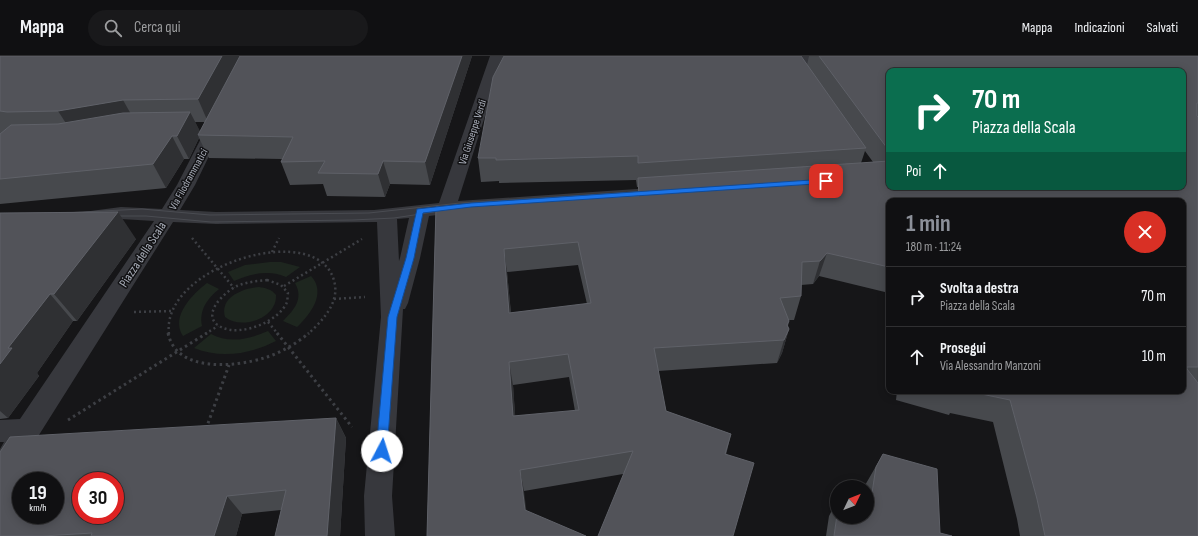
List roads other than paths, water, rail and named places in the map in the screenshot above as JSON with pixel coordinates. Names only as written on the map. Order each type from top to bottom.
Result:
[{"type":"street","name":"Via Giuseppe Verdi","points":[[447,207],[497,56]]},
{"type":"street","points":[[739,56],[758,60],[849,60]]},
{"type":"street","points":[[796,59],[804,75]]},
{"type":"street","name":"Via Filodrammatici","points":[[168,215],[186,185],[225,106]]},
{"type":"street","points":[[194,128],[215,128]]},
{"type":"street","name":"Piazza della Scala","points":[[5,464],[168,215],[198,218],[354,217],[387,215],[447,207],[680,192]]},
{"type":"street","points":[[392,317],[410,258],[420,210]]},
{"type":"street","points":[[76,217],[121,214],[168,215]]},
{"type":"street","points":[[380,536],[378,496],[392,317],[387,242],[387,215]]},
{"type":"street","points":[[0,431],[27,430]]},
{"type":"tram line","points":[[63,213],[142,209],[210,215],[369,213],[460,203],[650,191]]},
{"type":"tram line","points":[[110,216],[146,216],[211,222],[353,220],[394,218],[447,210]]}]
